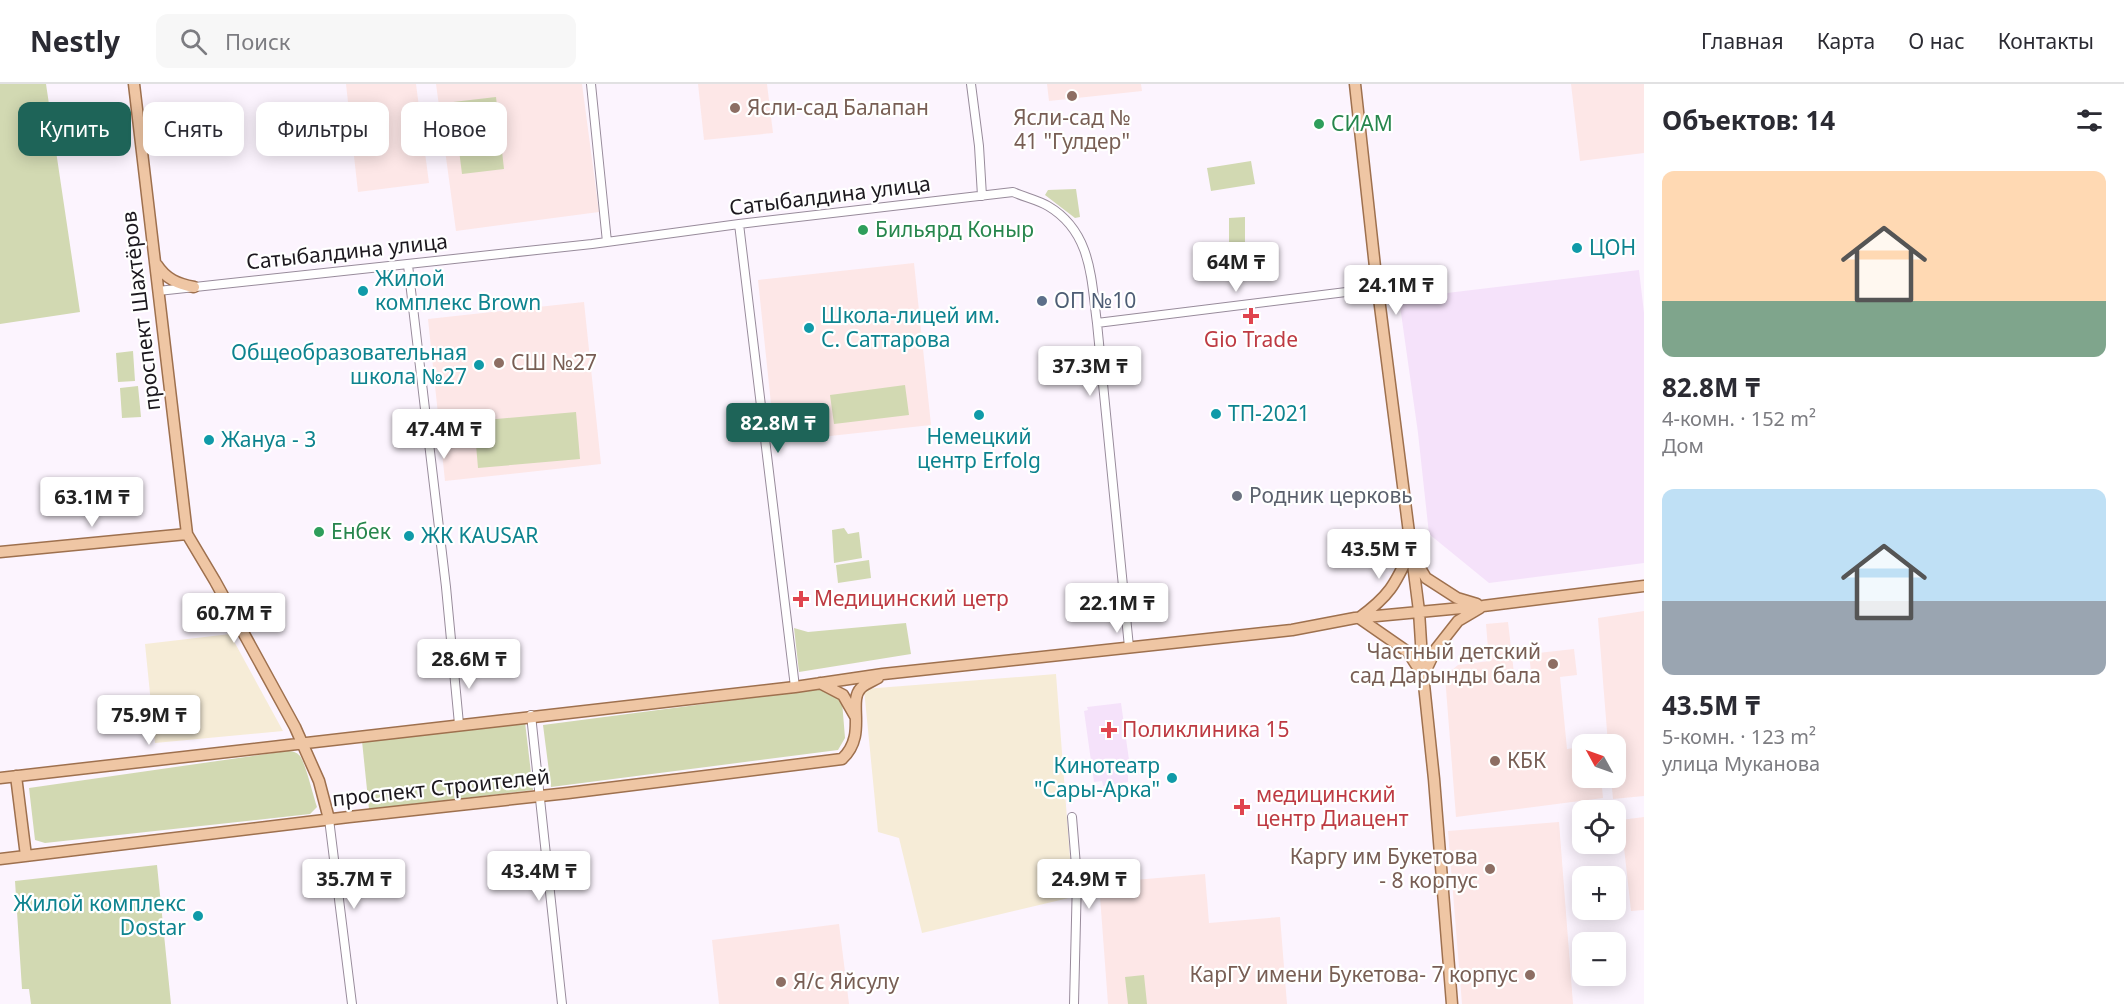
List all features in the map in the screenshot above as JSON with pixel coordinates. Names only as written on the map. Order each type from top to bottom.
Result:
[{"type":"main road","name":"проспект Шахтёров","points":[[134,84],[187,534],[266,672],[302,742],[319,781],[329,819]]},
{"type":"main road","points":[[1355,84],[1410,552],[1419,611],[1452,1004]]},
{"type":"main road","points":[[154,260],[164,275],[181,284],[194,287]]},
{"type":"main road","points":[[0,552],[187,534]]},
{"type":"main road","points":[[1410,552],[1426,578],[1457,598],[1483,606]]},
{"type":"main road","points":[[1410,552],[1395,583],[1379,603],[1359,618],[1408,652],[1423,675]]},
{"type":"main road","name":"проспект Строителей","points":[[0,778],[531,715],[795,687],[884,674],[1292,630],[1359,618],[1483,606],[1644,586]]},
{"type":"main road","points":[[1423,675],[1436,649],[1458,621],[1483,606]]},
{"type":"main road","name":"проспект Строителей","points":[[0,859],[329,819],[540,797],[842,759],[850,752],[857,732],[856,697],[860,688],[884,674]]},
{"type":"main road","points":[[820,683],[843,695],[856,719]]},
{"type":"main road","points":[[16,776],[26,856]]},
{"type":"street","points":[[591,84],[607,242]]},
{"type":"street","points":[[971,84],[982,196]]},
{"type":"street","name":"Сатыбалдина улица","points":[[158,291],[607,242],[1013,192],[1048,206],[1071,225],[1085,248],[1097,323],[1129,647]]},
{"type":"street","points":[[739,224],[795,687]]},
{"type":"street","points":[[408,265],[446,587],[459,724]]},
{"type":"street","points":[[1097,323],[1378,288]]},
{"type":"street","points":[[531,715],[562,1004]]},
{"type":"street","points":[[1072,817],[1077,878],[1074,1004]]},
{"type":"street","name":"проспект Шахтёров","points":[[329,819],[352,1004]]},
{"type":"shaded area","points":[[346,84],[416,84],[418,102],[401,102],[401,156],[425,156],[429,183],[358,192],[354,156],[389,156],[389,102],[348,102]]},
{"type":"shaded area","points":[[436,84],[582,84],[599,212],[456,231],[446,156],[507,156],[507,102],[438,102]]},
{"type":"shaded area","name":"Ясли-сад Балапан","points":[[698,84],[767,84],[773,133],[704,140]]},
{"type":"shaded area","name":"Ясли-сад № 41 \"Гулдер\"","points":[[1047,84],[1141,84],[1142,91],[1049,101]]},
{"type":"shaded area","points":[[1571,84],[1644,84],[1644,153],[1580,161]]},
{"type":"shaded area","points":[[914,263],[931,425],[775,442],[758,280]]},
{"type":"shaded area","points":[[1639,270],[1644,313],[1644,563],[1489,583],[1429,534],[1418,433],[1400,306],[1397,299]]},
{"type":"shaded area","points":[[584,302],[601,464],[445,481],[428,319]]},
{"type":"shaded area","points":[[1644,611],[1644,796],[1613,799],[1612,788],[1626,788],[1626,734],[1607,734],[1598,618]]},
{"type":"shaded area","points":[[1508,622],[1515,682],[1532,680],[1529,654],[1574,649],[1577,675],[1560,677],[1567,749],[1572,748],[1572,788],[1602,788],[1603,798],[1572,800],[1572,802],[1456,817],[1445,676],[1458,665],[1489,661],[1486,624]]},
{"type":"shaded area","points":[[230,634],[283,731],[155,743],[145,644]]},
{"type":"shaded area","points":[[1056,674],[1073,897],[922,933],[899,838],[878,832],[864,689]]},
{"type":"shaded area","points":[[1121,703],[1131,774],[1128,775],[1128,782],[1103,786],[1102,781],[1094,782],[1084,711],[1088,710],[1087,707]]},
{"type":"shaded area","points":[[1644,817],[1644,910],[1631,911],[1625,854],[1626,819]]},
{"type":"shaded area","points":[[1559,822],[1573,1004],[1462,1004],[1448,831]]},
{"type":"shaded area","points":[[1205,874],[1209,923],[1280,917],[1287,1004],[1108,1004],[1099,883]]},
{"type":"shaded area","name":"Я/c Яйсулу","points":[[839,924],[849,1004],[719,1004],[712,940]]},
{"type":"green space","points":[[0,84],[46,84],[49,102],[18,102],[18,156],[57,156],[80,312],[0,324]]},
{"type":"green space","points":[[496,97],[497,102],[453,102]]},
{"type":"green space","points":[[460,156],[503,156],[504,169],[462,174]]},
{"type":"green space","points":[[1251,161],[1255,184],[1211,191],[1207,168]]},
{"type":"green space","points":[[1076,189],[1080,217],[1075,218],[1045,195],[1048,190]]},
{"type":"green space","points":[[1245,217],[1245,242],[1229,243],[1229,218]]},
{"type":"green space","points":[[133,351],[135,381],[118,382],[116,353]]},
{"type":"green space","points":[[905,385],[909,415],[834,424],[830,395]]},
{"type":"green space","points":[[138,386],[141,417],[122,418],[120,388]]},
{"type":"green space","points":[[576,412],[580,459],[478,468],[474,421]]},
{"type":"green space","points":[[844,528],[848,534],[859,532],[862,558],[834,563],[832,530]]},
{"type":"green space","points":[[869,560],[871,578],[838,583],[836,565]]},
{"type":"green space","points":[[906,623],[911,654],[799,672],[794,628],[808,632]]},
{"type":"green space","points":[[820,689],[834,692],[842,701],[845,738],[838,750],[551,787],[543,725]]},
{"type":"green space","points":[[525,722],[533,790],[369,809],[362,741]]},
{"type":"green space","points":[[287,751],[299,755],[305,766],[317,807],[310,814],[45,843],[35,840],[29,788]]},
{"type":"green space","points":[[157,865],[171,1004],[31,1004],[29,989],[22,989],[15,881]]},
{"type":"green space","points":[[1144,975],[1147,1004],[1128,1004],[1125,977]]},
{"type":"place","name":"Ясли-сад № 41 \"Гулдер\"","points":[[1072,96]]},
{"type":"place","name":"Ясли-сад Балапан","points":[[735,108]]},
{"type":"place","name":"СИАМ","points":[[1319,124]]},
{"type":"place","name":"Бильярд Коныр","points":[[863,230]]},
{"type":"place","name":"ЦОН","points":[[1577,248]]},
{"type":"place","name":"Жилой комплекс Brown","points":[[363,291]]},
{"type":"place","name":"ОП №10","points":[[1042,301]]},
{"type":"place","name":"Gio Trade","points":[[1251,316]]},
{"type":"place","name":"Школа-лицей им. С. Саттарова","points":[[809,328]]},
{"type":"place","name":"СШ №27","points":[[499,363]]},
{"type":"place","name":"Общеобразовательная школа №27","points":[[479,365]]},
{"type":"place","name":"ТП-2021","points":[[1216,414]]},
{"type":"place","name":"Немецкий центр Erfolg","points":[[979,415]]},
{"type":"place","name":"Жануа - 3","points":[[209,440]]},
{"type":"place","name":"Родник церковь","points":[[1237,496]]},
{"type":"place","name":"Енбек","points":[[319,532]]},
{"type":"place","name":"ЖК KAUSAR","points":[[409,536]]},
{"type":"place","name":"Медицинский цетр","points":[[801,599]]},
{"type":"place","name":"Частный детский сад Дарынды бала","points":[[1553,664]]},
{"type":"place","name":"Поликлиника 15","points":[[1109,730]]},
{"type":"place","name":"КБК","points":[[1495,761]]},
{"type":"place","name":"Кинотеатр \"Сары-Арка\"","points":[[1172,778]]},
{"type":"place","name":"медицинский центр Диацент","points":[[1242,807]]},
{"type":"place","name":"Каргу им Букетова - 8 корпус","points":[[1490,869]]},
{"type":"place","name":"Жилой комплекс Dostar","points":[[198,916]]},
{"type":"place","name":"КарГУ имени Букетова- 7 корпус","points":[[1530,975]]},
{"type":"place","name":"Я/c Яйсулу","points":[[781,982]]}]
